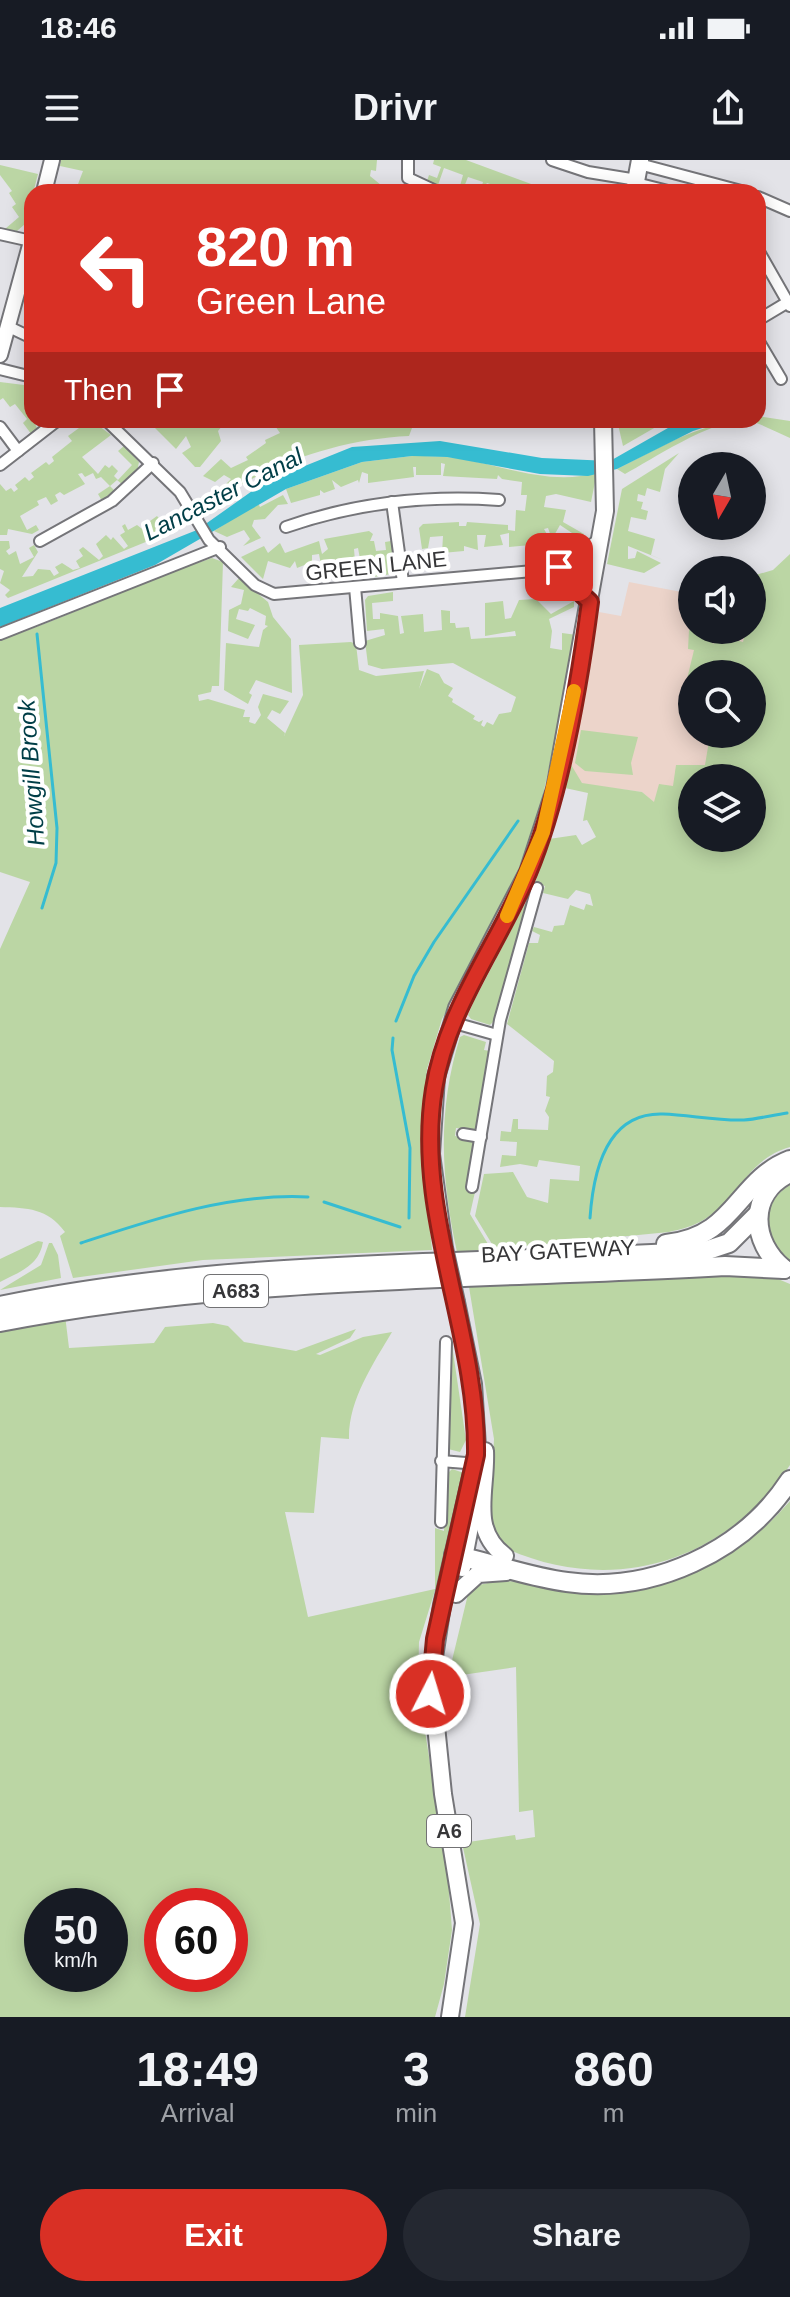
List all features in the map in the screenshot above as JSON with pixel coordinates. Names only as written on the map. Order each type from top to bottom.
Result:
[{"type":"highway","points":[[568,1258],[677,1243],[709,1231],[733,1211],[765,1175],[790,1160]]},
{"type":"highway","name":"BAY GATEWAY","points":[[0,1306],[59,1294],[178,1278],[716,1249],[736,1238],[758,1214],[767,1192],[790,1173]]},
{"type":"highway","points":[[758,1214],[762,1246],[787,1271]]},
{"type":"highway","name":"BAY GATEWAY","points":[[0,1322],[92,1305],[203,1293],[725,1266],[787,1271]]},
{"type":"highway","points":[[461,1551],[519,1573],[611,1585],[677,1569],[720,1549],[752,1525],[790,1480]]},
{"type":"highway","points":[[461,1551],[505,1556],[623,1580]]},
{"type":"main road","name":"A6","points":[[450,2017],[464,1923],[443,1794],[435,1702],[430,1694],[432,1663],[461,1551],[476,1461],[477,1428],[473,1384],[432,1180],[431,1130],[436,1077],[451,1022],[522,885],[543,832],[556,785],[601,539],[606,480],[604,428]]},
{"type":"main road","points":[[477,1428],[483,1436],[486,1454],[482,1524],[495,1549],[505,1556]]},
{"type":"main road","points":[[435,1702],[440,1696],[461,1551]]},
{"type":"main road","points":[[456,1594],[478,1574],[519,1573]]},
{"type":"street","points":[[46,184],[52,160]]},
{"type":"street","points":[[408,160],[408,178],[421,184]]},
{"type":"street","points":[[552,160],[588,172],[691,184]]},
{"type":"street","points":[[766,200],[790,211]]},
{"type":"street","points":[[0,234],[24,238]]},
{"type":"street","points":[[766,264],[789,304],[766,316]]},
{"type":"street","points":[[0,355],[24,270]]},
{"type":"street","points":[[9,327],[24,334]]},
{"type":"street","points":[[766,361],[781,379]]},
{"type":"street","points":[[0,369],[24,375]]},
{"type":"street","points":[[0,427],[18,451]]},
{"type":"street","points":[[0,465],[48,428]]},
{"type":"street","name":"GREEN LANE","points":[[115,428],[180,492],[209,540],[220,547],[255,585],[274,594],[555,569],[601,539]]},
{"type":"street","points":[[40,541],[112,501],[153,463]]},
{"type":"street","points":[[286,527],[348,509],[392,502],[499,500]]},
{"type":"street","points":[[392,502],[403,582]]},
{"type":"street","points":[[0,634],[220,547]]},
{"type":"street","points":[[555,569],[590,602]]},
{"type":"street","points":[[355,587],[360,643]]},
{"type":"street","points":[[472,1187],[497,1035],[537,888]]},
{"type":"street","points":[[451,1022],[497,1035]]},
{"type":"street","points":[[463,1134],[481,1137]]},
{"type":"street","points":[[441,1522],[446,1342]]},
{"type":"street","points":[[441,1461],[476,1461]]},
{"type":"shaded area","points":[[629,582],[678,591],[678,644],[766,644],[766,620],[790,602],[766,713],[766,660],[678,660],[678,748],[758,748],[755,764],[678,764],[678,787],[654,803],[642,792],[583,784],[577,779],[570,763],[599,612],[621,616]]},
{"type":"green space","points":[[61,160],[377,160],[376,171],[371,170],[370,176],[380,184],[78,184],[83,171],[60,166]]},
{"type":"green space","points":[[434,160],[466,160],[531,184],[482,184],[468,177],[465,184],[461,184],[463,175],[444,168],[438,184],[435,184],[427,181],[429,175],[437,178],[441,167],[433,164]]},
{"type":"green space","points":[[0,165],[38,174],[35,184],[24,184],[24,225],[17,231],[5,229],[19,217],[12,207],[16,204],[9,193],[12,191],[0,175]]},
{"type":"green space","points":[[0,382],[24,385],[24,415],[15,404],[10,407],[3,398],[0,400]]},
{"type":"green space","points":[[766,417],[790,421],[790,438],[766,427]]},
{"type":"green space","points":[[27,428],[37,428],[32,435]]},
{"type":"green space","points":[[79,428],[102,428],[111,435],[82,457],[98,474],[105,465],[109,468],[112,465],[118,471],[114,476],[118,480],[132,465],[118,451],[124,446],[139,462],[137,472],[123,485],[117,480],[110,486],[101,477],[96,479],[93,473],[85,477],[82,473],[78,474],[85,484],[64,495],[60,492],[55,495],[58,501],[51,505],[46,497],[37,501],[39,505],[20,516],[27,530],[36,525],[39,530],[32,534],[8,529],[7,535],[0,535],[0,484],[6,491],[11,488],[14,492],[18,489],[15,485],[25,477],[29,481],[34,477],[31,473],[46,462],[49,465],[54,461],[52,457],[72,441],[68,436]]},
{"type":"green space","points":[[155,428],[220,428],[218,431],[221,441],[200,467],[195,467],[182,453],[191,447],[186,436],[176,449]]},
{"type":"green space","points":[[277,428],[412,428],[409,436],[359,442],[309,455],[262,474],[219,499],[216,494],[231,479],[224,475],[215,482],[203,476],[221,459],[231,468],[248,460],[246,457],[266,443],[265,440],[280,433]]},
{"type":"green space","points":[[619,428],[654,428],[623,446]]},
{"type":"green space","points":[[712,428],[625,474],[617,469],[668,443]]},
{"type":"green space","points":[[678,454],[665,469],[660,492],[647,488],[645,496],[638,494],[637,501],[643,502],[641,509],[648,511],[646,520],[631,517],[628,531],[655,539],[651,555],[663,560],[628,546],[628,559],[635,558],[637,551],[661,563],[644,573],[607,564],[622,489]]},
{"type":"green space","points":[[412,456],[456,458],[547,476],[581,476],[597,472],[591,502],[556,494],[546,496],[544,507],[566,510],[563,522],[584,534],[565,554],[561,547],[572,533],[560,525],[552,539],[548,528],[544,529],[552,543],[509,547],[509,533],[500,535],[503,545],[484,547],[486,535],[477,535],[478,550],[464,546],[464,551],[442,553],[443,536],[430,537],[428,548],[422,549],[419,528],[423,524],[459,522],[459,526],[466,526],[467,522],[508,525],[508,530],[515,531],[516,510],[525,511],[527,495],[521,495],[522,482],[502,479],[498,475],[497,479],[443,476],[445,464],[441,463],[441,475],[416,475],[416,467],[413,467],[414,477],[368,483],[368,474],[362,472],[359,483],[358,480],[341,487],[332,480],[335,489],[324,493],[320,490],[320,495],[291,503],[286,489],[362,462]]},
{"type":"green space","points":[[110,486],[116,492],[102,501],[98,494]]},
{"type":"green space","points":[[283,495],[288,504],[278,505],[265,519],[254,520],[252,526],[261,538],[243,546],[250,539],[244,530],[227,537],[214,531],[258,503],[260,507]]},
{"type":"green space","points":[[157,516],[168,529],[156,533],[158,537],[8,598],[5,595],[10,590],[0,583],[4,571],[0,569],[0,541],[9,541],[10,548],[6,551],[9,555],[16,551],[20,564],[34,557],[29,548],[34,545],[38,552],[22,577],[33,576],[38,569],[50,570],[54,576],[59,573],[55,567],[62,563],[73,570],[80,568],[76,561],[83,556],[79,550],[83,547],[99,560],[103,556],[96,544],[106,535],[111,540],[113,537],[124,549],[128,546],[120,535],[125,532],[122,526],[125,524],[128,530],[137,525],[150,535],[153,532],[146,524]]},
{"type":"green space","points":[[369,531],[373,534],[370,541],[374,541],[376,551],[386,550],[385,542],[391,541],[395,568],[391,574],[374,577],[373,569],[382,567],[381,557],[360,559],[358,548],[354,549],[355,561],[321,565],[319,554],[312,555],[312,562],[297,568],[295,561],[290,568],[268,561],[263,579],[241,557],[264,546],[268,553],[280,543],[285,553],[319,541],[322,554],[328,549],[324,539]]},
{"type":"green space","points":[[790,554],[790,1147],[764,1160],[716,1210],[688,1227],[669,1232],[495,1249],[475,1216],[484,1174],[513,1172],[527,1197],[548,1203],[550,1179],[579,1181],[580,1166],[539,1160],[537,1167],[520,1164],[500,1167],[502,1155],[516,1156],[517,1142],[500,1141],[501,1131],[511,1132],[513,1119],[518,1119],[518,1129],[548,1130],[549,1117],[545,1111],[550,1097],[546,1096],[547,1076],[553,1072],[554,1061],[507,1024],[529,943],[538,943],[540,935],[532,931],[534,927],[552,932],[554,926],[564,925],[570,905],[584,910],[586,904],[593,906],[590,894],[576,890],[568,899],[543,893],[545,886],[535,883],[549,839],[576,835],[582,845],[596,837],[587,820],[583,821],[588,793],[565,788],[570,763],[582,783],[642,792],[654,802],[659,784],[673,786],[678,765],[678,852],[766,852],[766,764],[705,764],[708,748],[766,748],[766,660],[692,660],[694,650],[688,649],[688,644],[766,644],[766,572],[773,570]]},
{"type":"green space","points":[[212,558],[223,562],[219,686],[212,686],[211,692],[198,695],[199,701],[208,699],[245,710],[243,717],[250,717],[249,722],[255,724],[261,715],[258,707],[263,694],[289,701],[280,714],[272,710],[267,718],[285,733],[284,736],[303,695],[299,645],[351,642],[356,644],[359,670],[376,676],[424,671],[419,689],[427,669],[439,674],[444,683],[453,688],[448,696],[453,699],[452,702],[475,716],[473,719],[483,720],[481,725],[484,727],[487,722],[493,725],[499,714],[511,712],[516,697],[453,663],[382,669],[368,665],[365,641],[385,635],[384,629],[367,631],[365,600],[368,596],[393,592],[393,601],[372,603],[373,619],[380,619],[380,613],[398,616],[400,634],[404,633],[401,616],[423,614],[424,632],[442,630],[441,610],[450,611],[450,623],[455,623],[456,628],[469,627],[471,639],[516,636],[515,631],[485,636],[485,603],[503,601],[505,619],[511,618],[519,600],[536,599],[551,614],[574,601],[574,607],[549,619],[552,631],[550,648],[562,650],[562,633],[577,635],[536,828],[516,880],[442,1019],[427,1069],[422,1140],[432,1250],[203,1260],[73,1278],[60,1236],[65,1232],[58,1224],[36,1211],[0,1207],[0,949],[30,882],[0,872],[0,640]]},
{"type":"green space","points":[[239,578],[268,602],[273,617],[291,639],[292,693],[256,680],[249,693],[252,695],[248,704],[224,690],[226,643],[259,647],[263,630],[268,626],[265,625],[266,616],[250,608],[248,611],[239,609],[236,619],[255,625],[248,639],[228,631],[229,610],[241,604],[244,590],[231,587]]},
{"type":"green space","points":[[581,730],[638,737],[631,763],[633,775],[585,771],[575,763]]},
{"type":"green space","points":[[530,894],[497,1018],[490,1025],[471,1019],[468,1015],[474,1001]]},
{"type":"green space","points":[[464,1035],[486,1042],[484,1050],[490,1051],[478,1125],[474,1130],[456,1128],[455,1136],[471,1139],[475,1144],[467,1190],[475,1192],[470,1214],[491,1249],[457,1252],[447,1198],[444,1144],[448,1091],[460,1037]]},
{"type":"green space","points":[[790,1185],[790,1262],[773,1245],[767,1224],[773,1202]]},
{"type":"green space","points":[[38,1241],[43,1242],[33,1263],[0,1282],[0,1259]]},
{"type":"green space","points":[[49,1243],[58,1255],[61,1278],[0,1290],[41,1265]]},
{"type":"green space","points":[[747,1272],[766,1274],[790,1284],[790,1465],[763,1499],[733,1526],[699,1547],[662,1562],[624,1569],[584,1569],[543,1562],[503,1547],[490,1524],[494,1439],[469,1287]]},
{"type":"green space","points":[[65,1315],[69,1348],[154,1343],[165,1327],[213,1323],[228,1326],[244,1342],[296,1351],[356,1329],[350,1338],[316,1354],[320,1355],[363,1337],[392,1332],[357,1397],[349,1439],[321,1437],[314,1513],[285,1512],[308,1617],[435,1589],[435,1528],[444,1531],[445,1476],[452,1469],[464,1473],[454,1529],[419,1642],[418,1686],[448,1879],[452,1930],[444,1984],[435,2017],[0,2017],[0,1328]]},
{"type":"green space","points":[[452,1345],[466,1440],[460,1452],[448,1449]]},
{"type":"green space","points":[[790,1501],[790,2017],[465,2017],[480,1924],[462,1843],[515,1835],[516,1840],[535,1837],[533,1810],[519,1812],[516,1667],[448,1677],[469,1590],[502,1581],[593,1591],[657,1585],[715,1563],[742,1546]]},
{"type":"water","points":[[668,428],[702,428],[617,469],[588,476],[540,474],[447,457],[412,456],[362,462],[286,489],[155,565],[0,627],[0,608],[197,530],[265,482],[352,447],[440,441],[542,458],[610,461]]},
{"type":"waterway","name":"Howgill Brook","points":[[37,634],[57,828],[56,863],[42,908]]},
{"type":"waterway","points":[[396,1021],[414,976],[434,942],[518,821]]},
{"type":"waterway","points":[[393,1038],[392,1050],[410,1148],[409,1218]]},
{"type":"waterway","points":[[590,1218],[599,1165],[615,1134],[628,1123],[643,1116],[663,1114],[744,1120],[787,1113]]},
{"type":"waterway","points":[[81,1243],[221,1203],[308,1197]]},
{"type":"waterway","points":[[324,1202],[400,1227]]},
{"type":"slow traffic","points":[[507,916],[543,832],[555,789],[574,691]]},
{"type":"route","points":[[430,1694],[435,1639],[471,1481],[477,1428],[473,1384],[432,1180],[433,1093],[451,1022],[528,872],[555,789],[590,602],[569,578],[555,569],[559,567]]},
{"type":"water label","name":"Lancaster Canal","points":[[223,494]]}]
